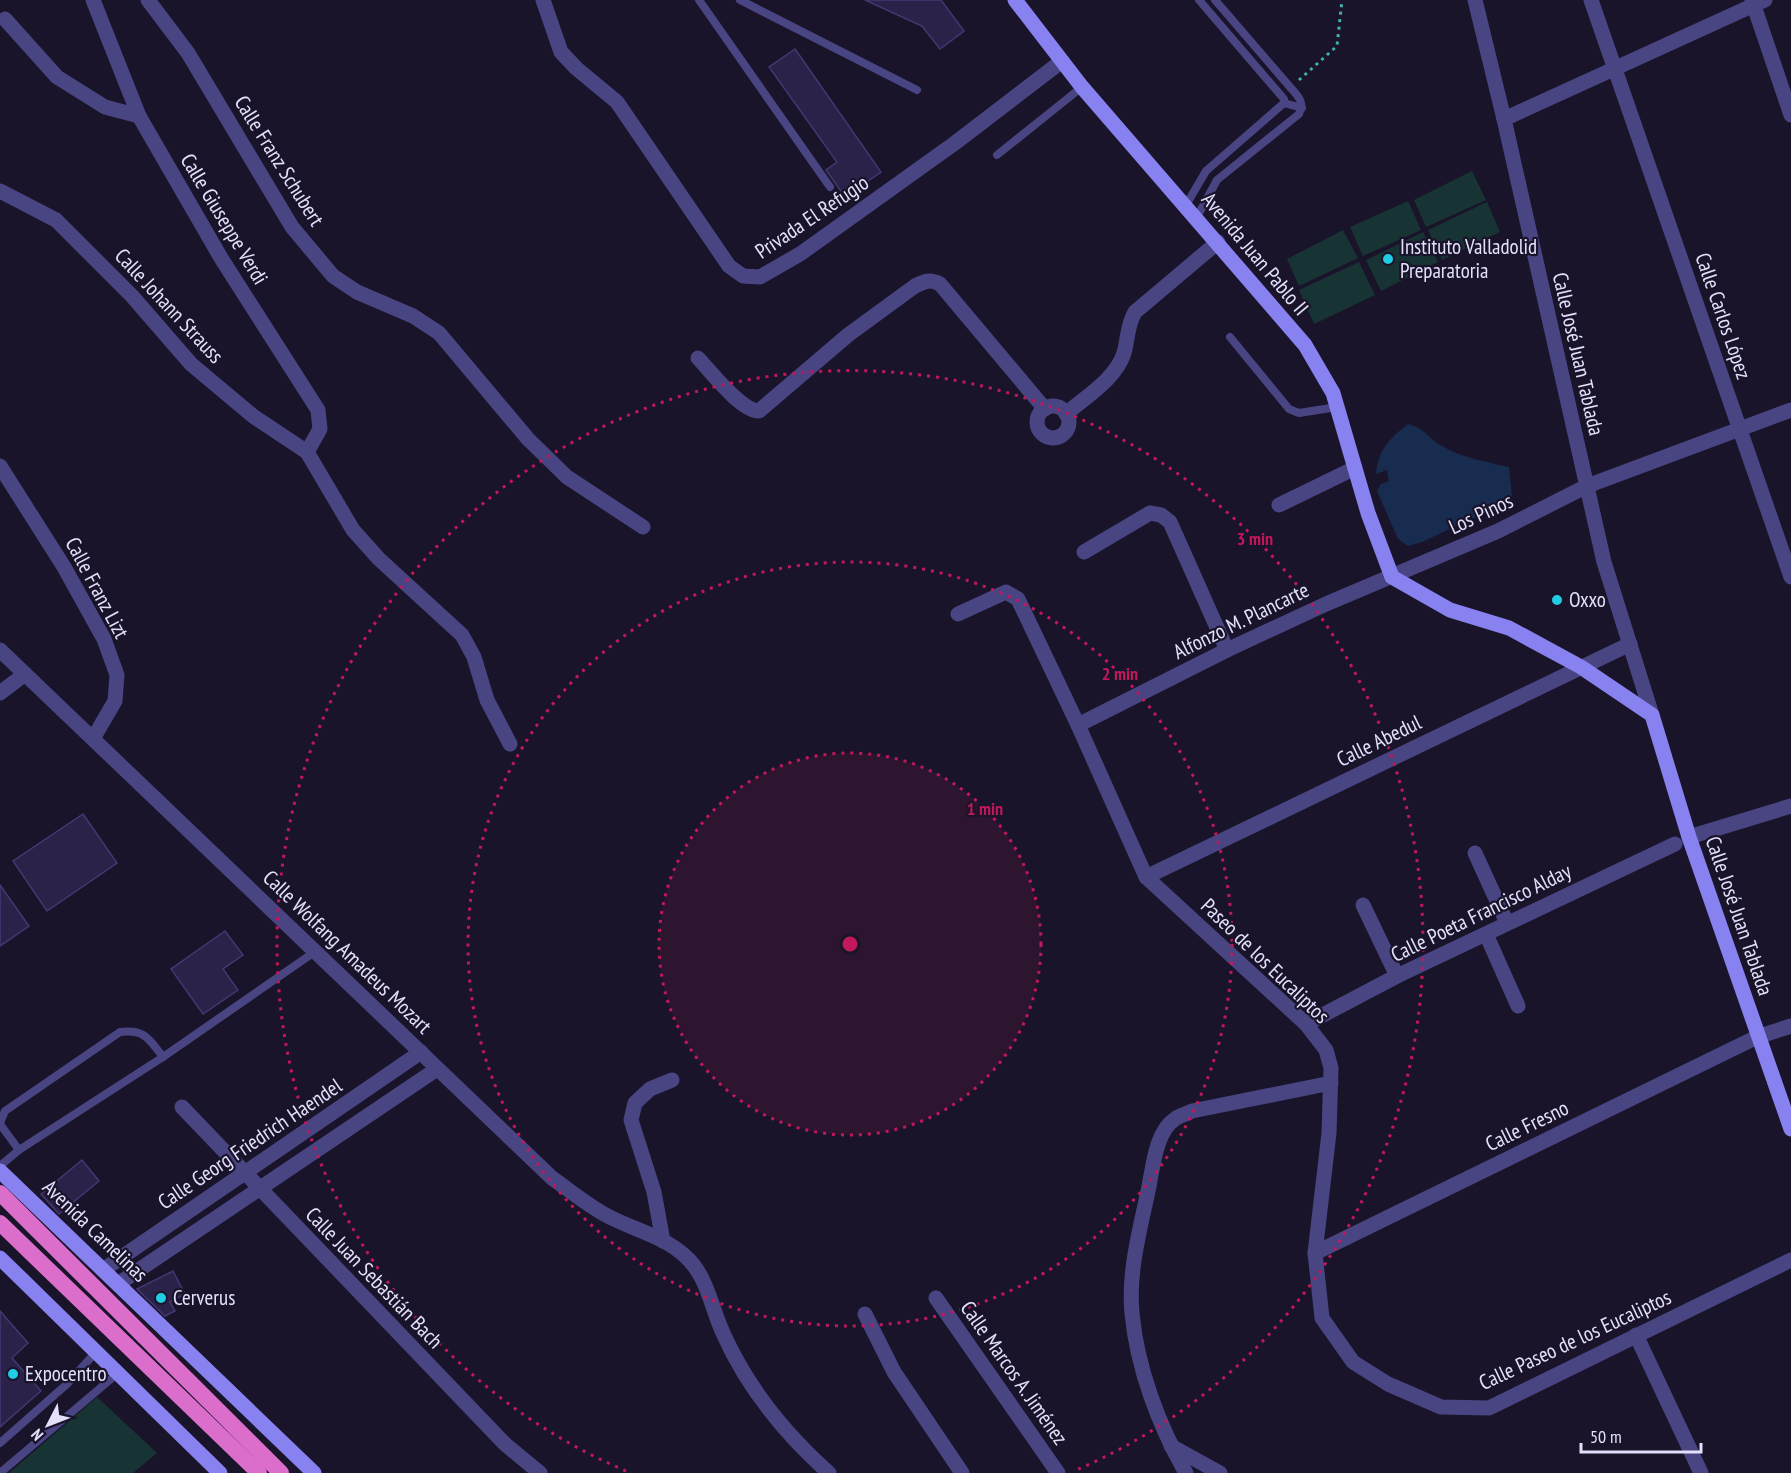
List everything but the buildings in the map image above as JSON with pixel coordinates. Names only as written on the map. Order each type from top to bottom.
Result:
[{"type":"highway","name":"Avenida Camelinas","points":[[0,1193],[281,1473]]},
{"type":"highway","points":[[0,1223],[259,1473]]},
{"type":"main road","name":"Avenida Juan Pablo II","points":[[1015,0],[1082,87],[1305,345],[1333,393],[1368,513],[1392,577]]},
{"type":"main road","points":[[1392,577],[1450,610],[1509,628],[1581,667],[1652,715]]},
{"type":"main road","name":"Calle José Juan Tablada","points":[[1652,715],[1689,837],[1791,1129]]},
{"type":"main road","name":"Avenida Camelinas","points":[[0,1171],[314,1473]]},
{"type":"main road","points":[[0,1258],[220,1473]]},
{"type":"street","name":"Calle Giuseppe Verdi","points":[[93,0],[139,116],[221,258],[318,410],[320,429],[307,452]]},
{"type":"street","name":"Calle Franz Schubert","points":[[148,0],[188,53],[292,227],[333,276],[357,292],[413,316],[439,333],[528,439],[567,477],[643,527]]},
{"type":"street","name":"Privada El Refugio","points":[[543,0],[561,51],[576,68],[617,102],[729,266],[743,276],[760,277],[800,255],[1062,62]]},
{"type":"street","name":"Calle José Juan Tablada","points":[[1475,0],[1604,562],[1652,715]]},
{"type":"street","name":"Calle Carlos López","points":[[1591,0],[1791,577]]},
{"type":"street","points":[[1504,119],[1757,2],[1791,115]]},
{"type":"street","points":[[5,19],[57,77],[105,107],[139,116]]},
{"type":"street","name":"Calle Johann Strauss","points":[[0,191],[56,220],[132,296],[191,364],[253,416],[307,452]]},
{"type":"street","points":[[1066,414],[1115,371],[1124,354],[1129,322],[1135,312],[1218,242]]},
{"type":"street","points":[[698,358],[741,402],[752,411],[759,411],[848,335],[915,286],[925,281],[933,281],[940,284],[1045,409]]},
{"type":"street","points":[[1060,408],[1066,414],[1069,421],[1066,431],[1058,437],[1048,437],[1038,427],[1038,417],[1045,409],[1060,408]]},
{"type":"street","name":"Los Pinos","points":[[1392,577],[1498,531],[1587,486],[1740,427],[1791,410]]},
{"type":"street","points":[[307,452],[353,530],[379,559],[462,635],[474,657],[487,700],[510,744]]},
{"type":"street","name":"Calle Franz Lizt","points":[[0,466],[64,567],[104,639],[117,675],[115,701],[94,738]]},
{"type":"street","points":[[1278,505],[1355,468]]},
{"type":"street","points":[[1084,552],[1150,513],[1161,515],[1170,522],[1227,650]]},
{"type":"street","name":"Alfonzo M. Plancarte","points":[[1078,725],[1227,650],[1392,577]]},
{"type":"street","name":"Paseo de los Eucaliptos","points":[[958,614],[1006,592],[1018,599],[1078,725],[1146,877],[1306,1024],[1326,1050],[1332,1068],[1329,1134],[1315,1253]]},
{"type":"street","name":"Calle Abedul","points":[[1146,877],[1630,644]]},
{"type":"street","name":"Calle Wolfang Amadeus Mozart","points":[[0,650],[552,1178],[605,1215],[663,1241],[686,1256],[705,1284],[723,1333],[753,1391],[794,1442],[829,1473]]},
{"type":"street","points":[[0,693],[25,674]]},
{"type":"street","points":[[1689,837],[1791,806]]},
{"type":"street","name":"Calle Poeta Francisco Alday","points":[[1306,1024],[1397,976],[1675,844]]},
{"type":"street","points":[[1475,853],[1507,923]]},
{"type":"street","points":[[1363,905],[1397,976]]},
{"type":"street","points":[[1486,934],[1518,1006]]},
{"type":"street","name":"Calle Fresno","points":[[1315,1253],[1757,1037],[1791,1026]]},
{"type":"street","name":"Calle Georg Friedrich Haendel","points":[[103,1270],[421,1052]]},
{"type":"street","name":"Calle Georg Friedrich Haendel","points":[[118,1284],[437,1069]]},
{"type":"street","points":[[663,1241],[654,1192],[631,1120],[635,1103],[650,1089],[672,1080]]},
{"type":"street","points":[[1186,1473],[1171,1446],[1142,1369],[1132,1312],[1134,1260],[1156,1152],[1165,1130],[1174,1119],[1192,1112],[1331,1083]]},
{"type":"street","name":"Calle Juan Sebastián Bach","points":[[182,1107],[506,1444],[540,1473]]},
{"type":"street","name":"Calle Paseo de los Eucaliptos","points":[[1315,1253],[1322,1318],[1353,1362],[1388,1384],[1441,1407],[1489,1408],[1791,1260]]},
{"type":"street","name":"Calle Marcos A. Jiménez","points":[[936,1298],[1058,1473]]},
{"type":"street","points":[[865,1314],[894,1372],[962,1473]]},
{"type":"street","points":[[1636,1335],[1701,1473]]},
{"type":"street","points":[[1171,1446],[1220,1473]]},
{"type":"lane","points":[[699,0],[830,187]]},
{"type":"lane","points":[[740,0],[917,90]]},
{"type":"lane","points":[[1199,0],[1284,99],[1284,103]]},
{"type":"lane","points":[[1197,218],[1217,180],[1299,114],[1302,108],[1301,101],[1290,87],[1215,0]]},
{"type":"lane","points":[[997,154],[1082,87]]},
{"type":"lane","points":[[1284,103],[1302,108]]},
{"type":"lane","points":[[1186,205],[1206,171],[1284,103]]},
{"type":"lane","points":[[1230,337],[1289,409],[1299,414],[1337,407]]},
{"type":"lane","points":[[0,1166],[19,1150],[163,1058],[316,951]]},
{"type":"lane","points":[[19,1150],[0,1124],[5,1111],[120,1032],[135,1030],[147,1037],[163,1058]]},
{"type":"lane","points":[[0,1443],[67,1384],[96,1352]]},
{"type":"lane","points":[[0,1473],[118,1373]]},
{"type":"path","points":[[1290,87],[1337,46],[1342,0]]},
{"type":"green space","points":[[1472,171],[1486,200],[1426,227],[1414,200]]},
{"type":"green space","points":[[1408,201],[1421,230],[1363,256],[1350,227]]},
{"type":"green space","points":[[1487,202],[1500,232],[1442,260],[1428,230]]},
{"type":"green space","points":[[1343,230],[1358,258],[1299,286],[1287,259]]},
{"type":"green space","points":[[1423,232],[1438,262],[1381,291],[1366,260]]},
{"type":"green space","points":[[1359,262],[1375,295],[1314,324],[1299,290]]},
{"type":"green space","points":[[97,1397],[157,1453],[133,1473],[9,1473]]},
{"type":"water","points":[[1408,424],[1420,429],[1437,443],[1458,454],[1509,467],[1513,506],[1471,519],[1422,542],[1408,546],[1398,539],[1377,491],[1381,484],[1389,481],[1387,470],[1376,474],[1382,451]]},
{"type":"place","name":"Instituto Valladolid Preparatoria","points":[[1388,259]]},
{"type":"place","name":"Oxxo","points":[[1557,600]]},
{"type":"place","name":"Cerverus","points":[[161,1298]]},
{"type":"place","name":"Expocentro","points":[[13,1374]]}]
